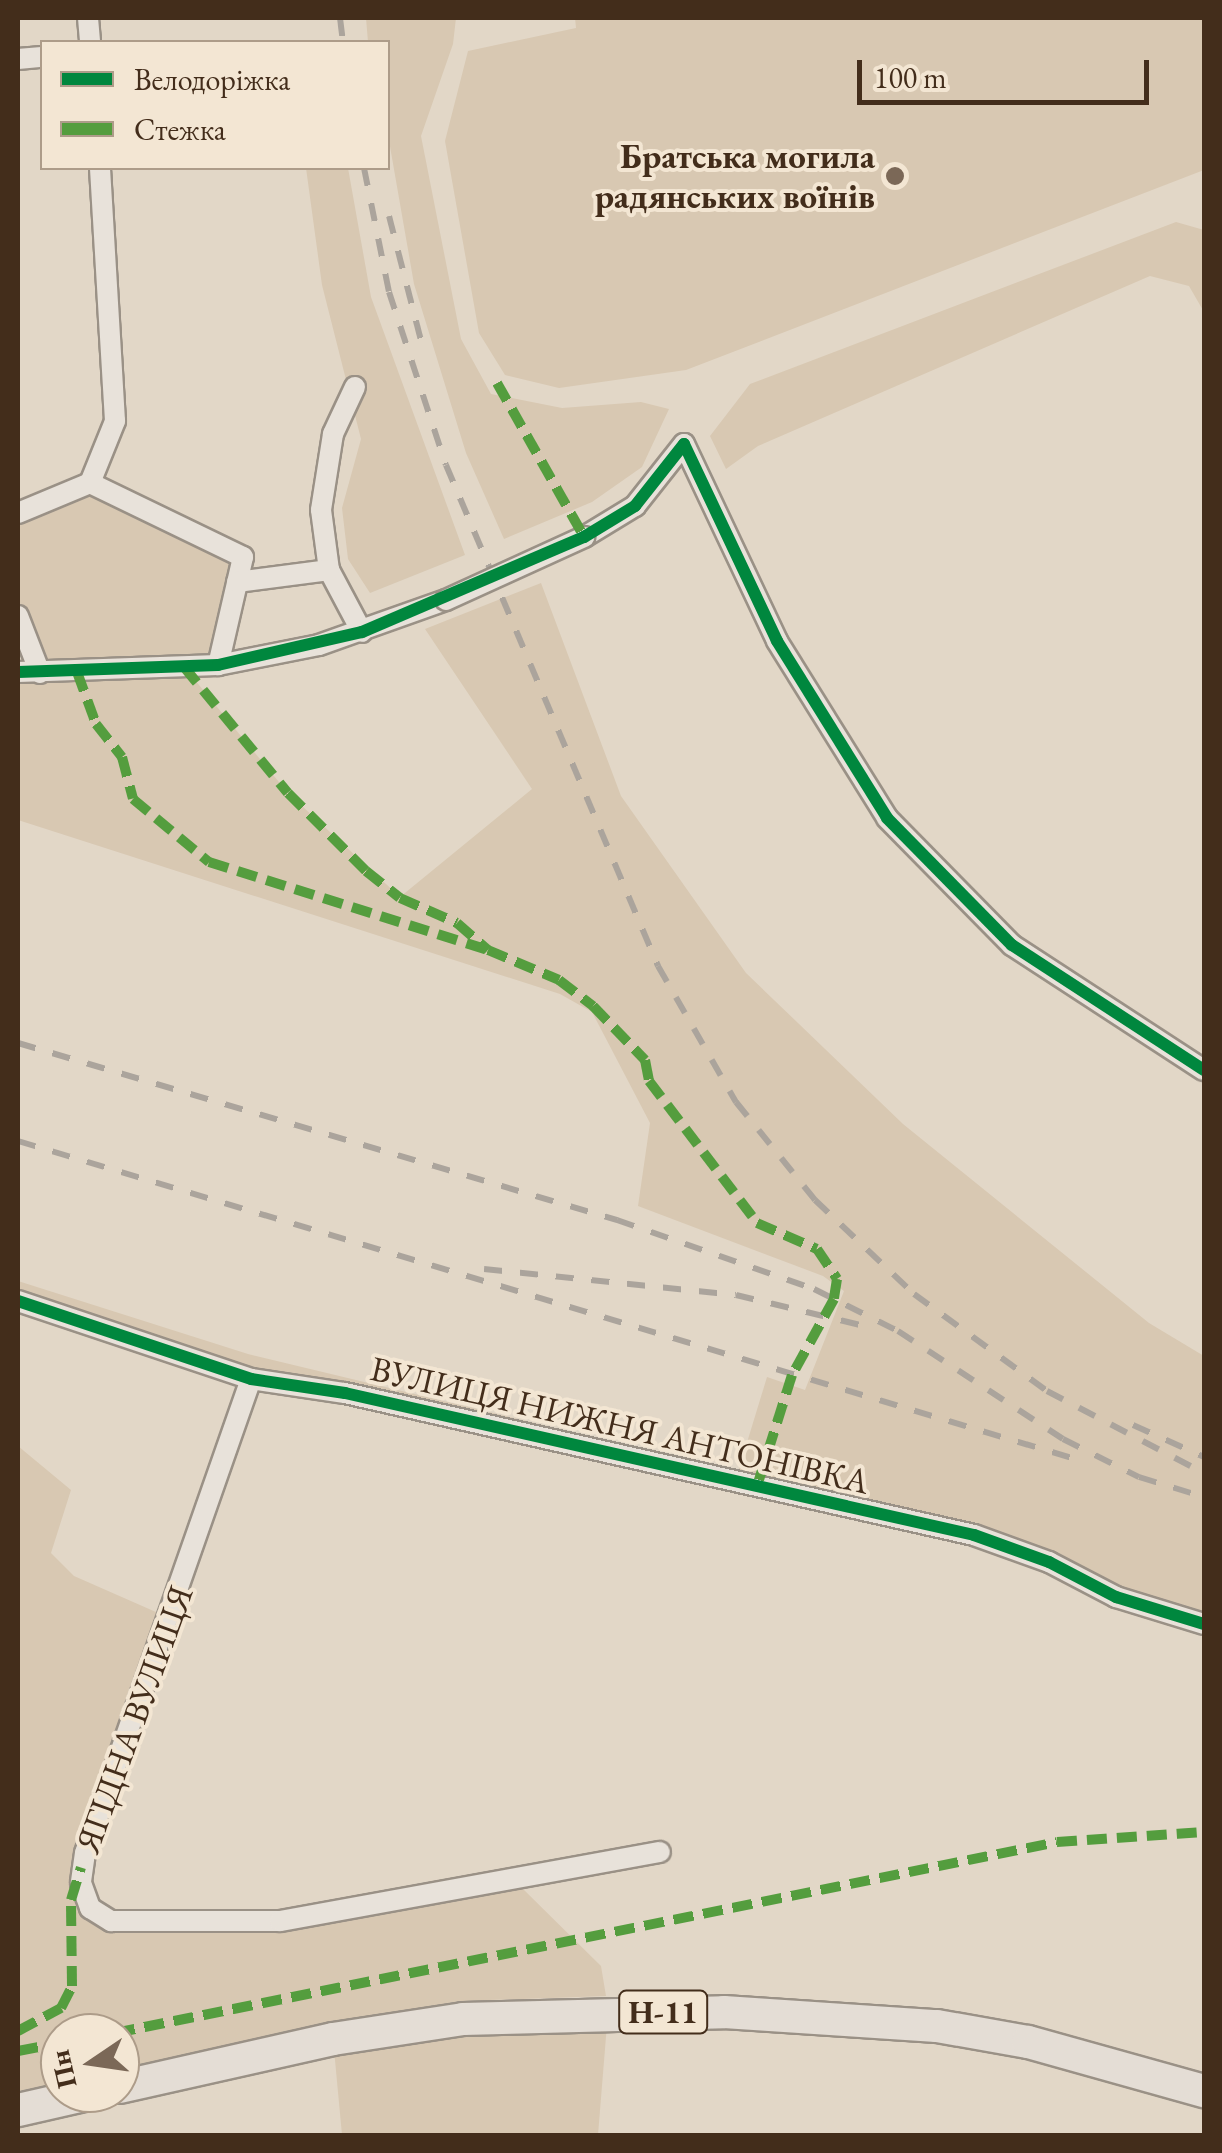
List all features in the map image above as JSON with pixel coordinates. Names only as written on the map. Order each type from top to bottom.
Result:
[{"type":"main road","name":"Н-11","points":[[140,2082],[463,2019],[666,2012],[937,2026],[1028,2042],[1204,2090]]},
{"type":"street","points":[[18,512],[90,483],[115,420],[100,170]]},
{"type":"street","points":[[356,387],[333,434],[320,510],[329,570],[362,632]]},
{"type":"street","points":[[18,672],[218,666],[362,632],[446,600],[584,537],[635,506],[684,444],[778,641],[887,818],[1012,945],[1204,1070]]},
{"type":"street","points":[[90,483],[244,557],[218,666]]},
{"type":"street","points":[[237,582],[329,570]]},
{"type":"street","points":[[18,616],[40,673]]},
{"type":"street","name":"ВУЛИЦЯ НИЖНЯ АНТОНІВКА","points":[[18,1301],[251,1378],[345,1393],[974,1536],[1049,1562],[1116,1597],[1204,1624]]},
{"type":"street","name":"ЯГІДНА ВУЛИЦЯ","points":[[251,1378],[86,1853],[81,1883],[90,1908],[111,1921],[280,1921],[660,1852]]},
{"type":"shaded area","points":[[366,18],[456,18],[453,44],[421,136],[461,339],[491,394],[562,408],[641,402],[669,409],[642,467],[592,502],[504,539],[466,453],[414,284],[390,146],[390,40],[368,40]]},
{"type":"shaded area","points":[[575,18],[1204,18],[1204,170],[686,370],[559,388],[505,375],[479,333],[445,141],[468,51],[576,28]]},
{"type":"shaded area","points":[[306,170],[348,170],[371,297],[465,555],[370,593],[348,559],[342,508],[361,439],[322,285]]},
{"type":"shaded area","points":[[1176,222],[1204,230],[1204,312],[1189,286],[1150,276],[758,446],[726,469],[710,436],[750,384]]},
{"type":"shaded area","points":[[90,483],[234,549],[218,665],[185,668],[288,793],[400,897],[532,789],[425,629],[541,583],[621,796],[746,973],[903,1124],[1149,1323],[1204,1356],[1204,1618],[1118,1592],[1051,1556],[254,1370],[18,1296],[18,1281],[248,1354],[738,1472],[767,1377],[805,1390],[844,1291],[823,1276],[638,1206],[650,1123],[592,1012],[560,994],[18,820],[18,672],[39,673],[18,616],[18,513]]},
{"type":"shaded area","points":[[18,1446],[71,1490],[51,1553],[74,1576],[165,1616],[118,1728],[75,1866],[109,1927],[522,1888],[601,1966],[606,1996],[461,2001],[327,2023],[140,2068],[140,2013],[40,2013],[40,2093],[18,2098]]},
{"type":"shaded area","points":[[608,2012],[598,2135],[342,2135],[333,2039]]},
{"type":"railway","points":[[340,18],[343,40]]},
{"type":"railway","points":[[364,170],[389,292],[446,465],[658,966],[736,1102],[815,1200],[914,1294],[1047,1391],[1204,1473]]},
{"type":"railway","points":[[389,216],[424,352]]},
{"type":"railway","points":[[18,1043],[617,1220],[814,1289],[898,1331],[1063,1439],[1139,1477],[1204,1497]]},
{"type":"railway","points":[[18,1141],[1085,1462]]},
{"type":"railway","points":[[484,1269],[736,1295],[864,1326]]},
{"type":"railway","points":[[1133,1425],[1204,1457]]},
{"type":"marked path","points":[[497,383],[584,537]]},
{"type":"marked path","points":[[184,667],[288,793],[366,871],[400,898],[457,923],[488,950],[559,980],[593,1006],[645,1060],[649,1081],[757,1223],[817,1249],[837,1279],[834,1299],[792,1375],[757,1486]]},
{"type":"marked path","points":[[77,672],[96,724],[122,757],[133,799],[209,862],[488,950]]},
{"type":"marked path","points":[[140,2028],[1057,1842],[1204,1832]]},
{"type":"marked path","points":[[18,2031],[61,2008],[72,1986],[71,1900],[81,1868]]},
{"type":"marked path","points":[[18,2051],[40,2047]]},
{"type":"cycle path","points":[[18,672],[218,665],[362,632],[584,537],[635,506],[684,444],[777,641],[887,818],[1012,945],[1204,1070]]},
{"type":"cycle path","points":[[18,1301],[251,1379],[345,1393],[974,1535],[1049,1562],[1116,1597],[1204,1624]]},
{"type":"place","name":"Братська могила радянських воїнів","points":[[895,176]]}]
